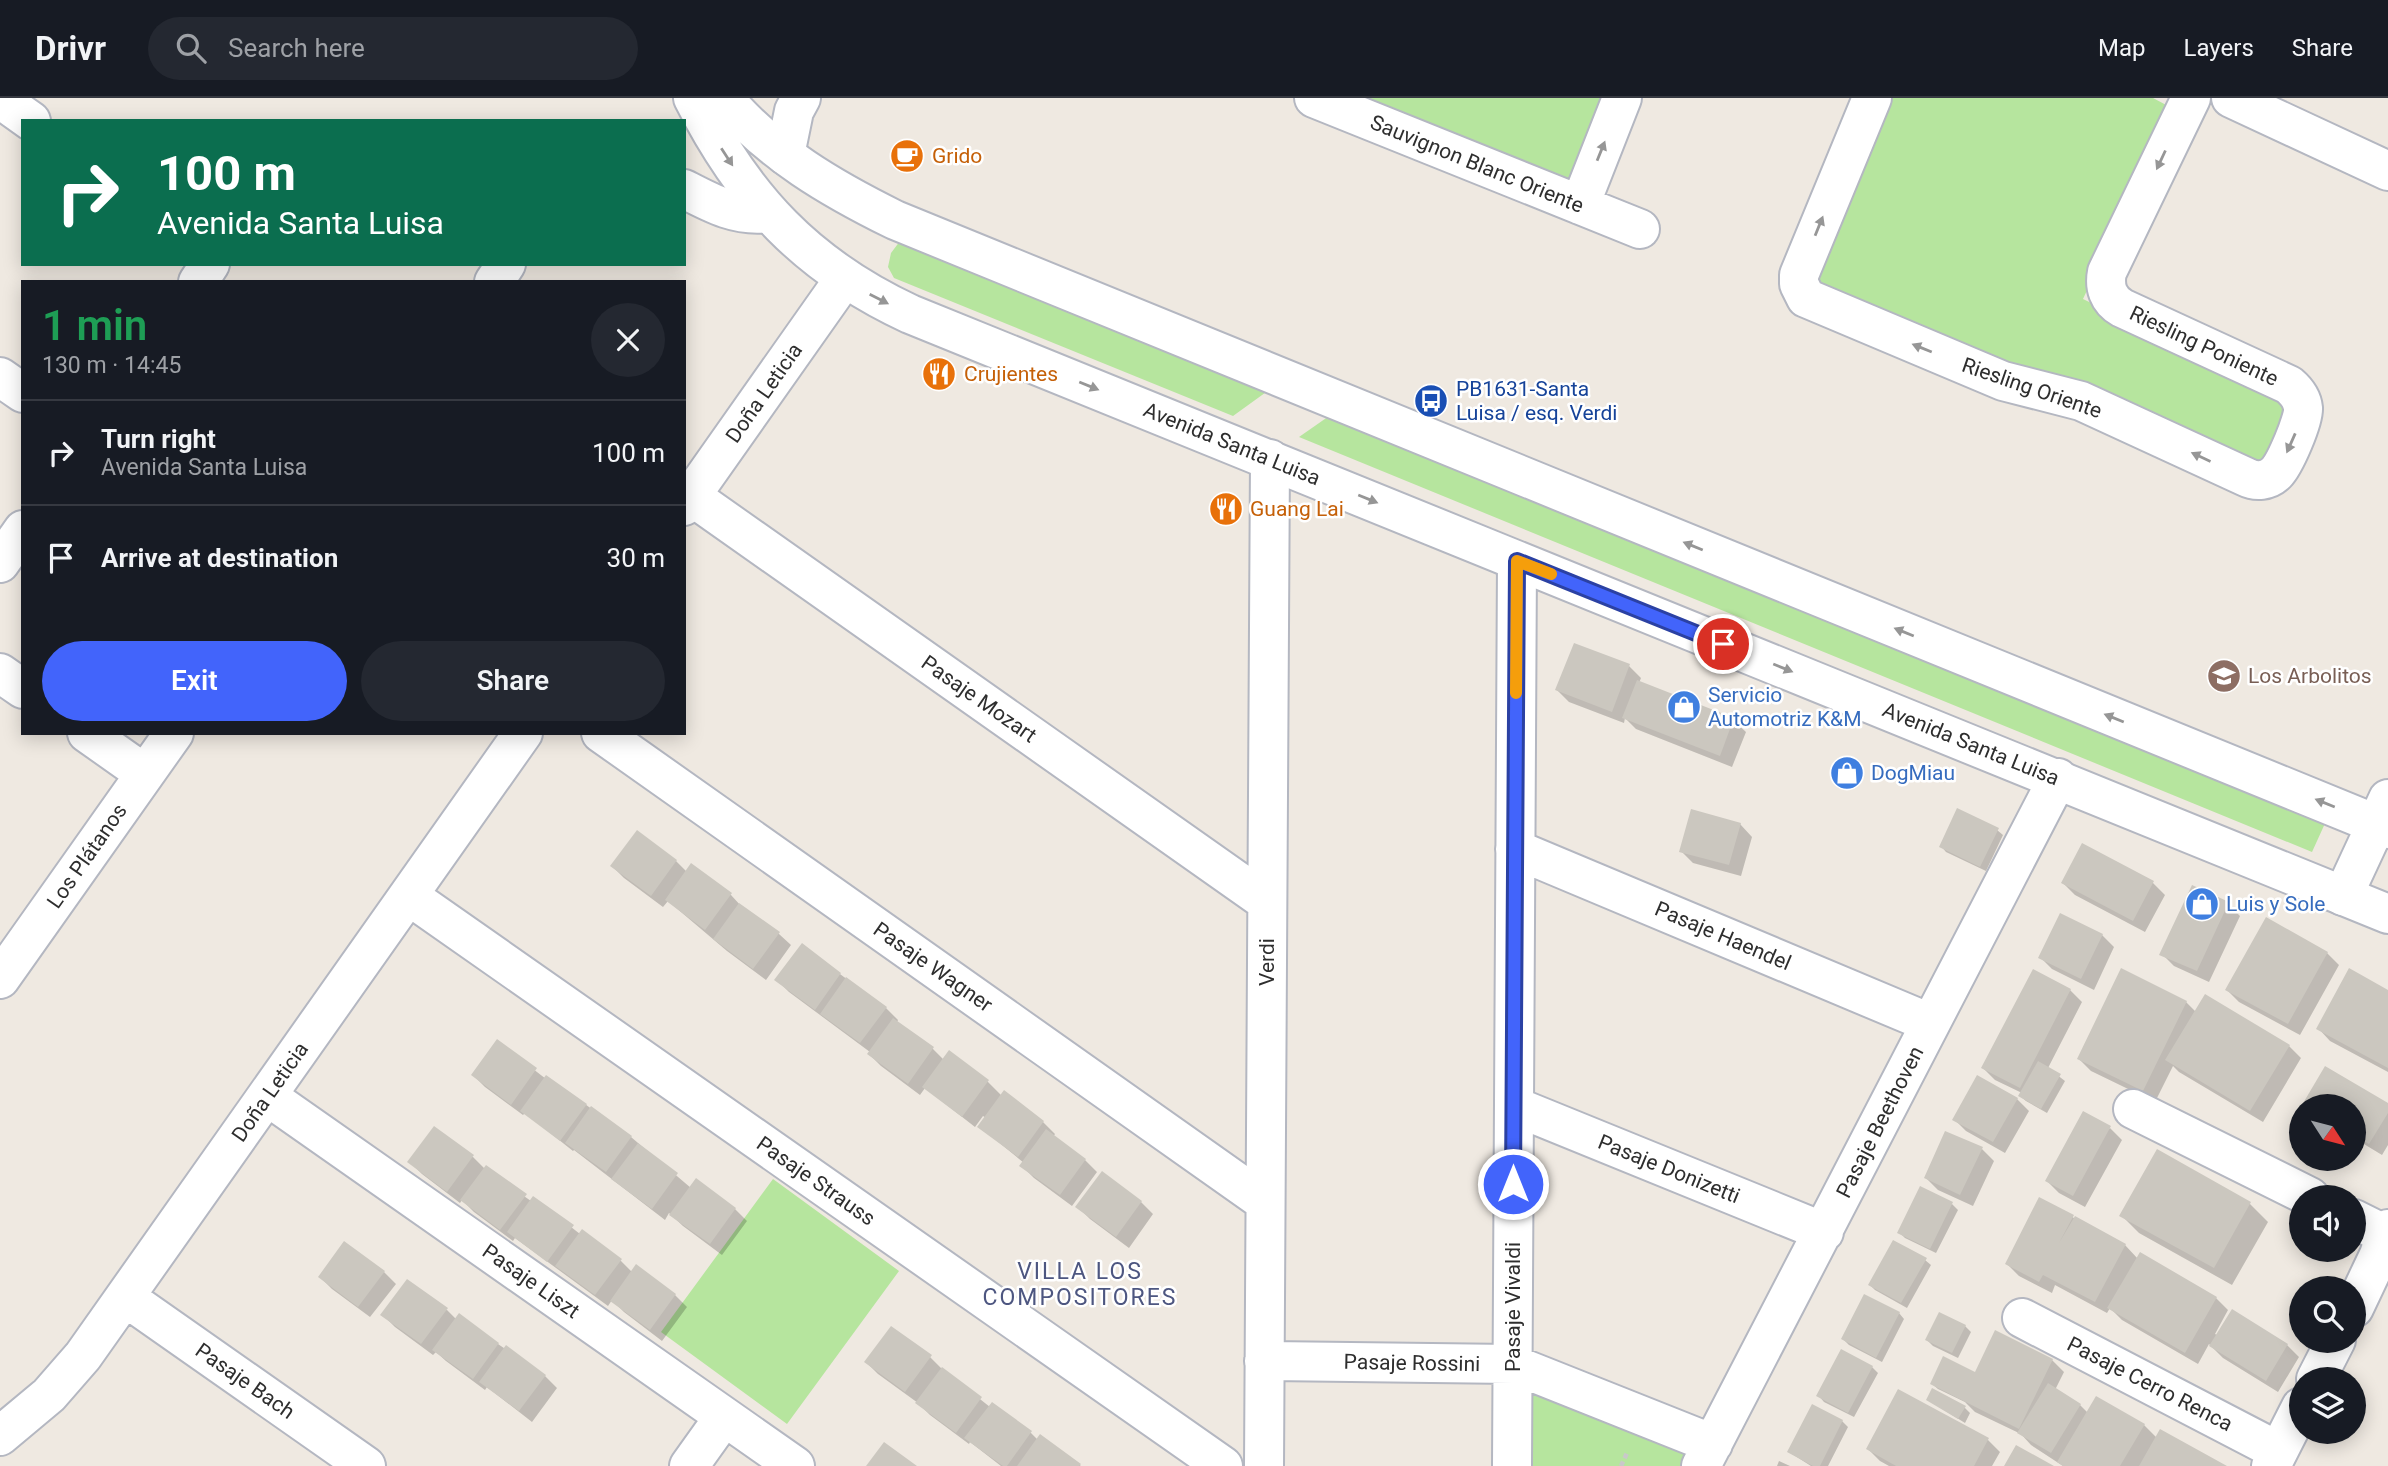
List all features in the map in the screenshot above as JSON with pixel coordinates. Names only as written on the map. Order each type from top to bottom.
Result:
[{"type":"street","name":"Avenida Santa Luisa","points":[[693,98],[728,160],[768,213],[814,256],[876,299],[2388,914]]},
{"type":"street","points":[[724,98],[785,155],[817,178],[850,198],[906,225],[2384,818],[2343,896]]},
{"type":"street","points":[[785,155],[794,111],[801,98]]},
{"type":"street","name":"Sauvignon Blanc Oriente","points":[[1314,98],[1640,229]]},
{"type":"street","points":[[1580,205],[1622,98]]},
{"type":"street","name":"Riesling Oriente","points":[[1872,98],[1799,275],[1801,290],[1806,298],[1990,376],[2081,401],[2253,480],[2270,477],[2280,468],[2301,420],[2303,411],[2300,398]]},
{"type":"street","name":"Riesling Poniente","points":[[2190,98],[2107,272],[2108,293],[2115,304],[2122,308],[2288,386],[2300,398]]},
{"type":"street","points":[[2231,98],[2388,171]]},
{"type":"street","points":[[0,99],[28,119]]},
{"type":"street","points":[[686,190],[720,207],[737,212],[768,213]]},
{"type":"street","name":"Doña Leticia","points":[[688,501],[844,279]]},
{"type":"street","points":[[0,377],[21,392]]},
{"type":"street","name":"Verdi","points":[[1264,1466],[1270,458]]},
{"type":"street","name":"Pasaje Mozart","points":[[688,501],[1267,902]]},
{"type":"street","points":[[0,563],[21,533]]},
{"type":"street","name":"Pasaje Vivaldi","points":[[1512,1466],[1517,561]]},
{"type":"street","points":[[0,673],[21,688]]},
{"type":"street","points":[[90,735],[145,774]]},
{"type":"street","name":"Los Plátanos","points":[[0,979],[173,735]]},
{"type":"street","name":"Doña Leticia","points":[[0,1436],[29,1413],[67,1376],[522,735]]},
{"type":"street","name":"Pasaje Wagner","points":[[604,735],[1265,1202]]},
{"type":"street","name":"Pasaje Beethoven","points":[[1707,1455],[2058,778]]},
{"type":"street","name":"Pasaje Haendel","points":[[1515,849],[1930,1023]]},
{"type":"street","name":"Pasaje Strauss","points":[[409,896],[1223,1466]]},
{"type":"street","name":"Pasaje Liszt","points":[[267,1096],[794,1466]]},
{"type":"street","name":"Pasaje Donizetti","points":[[1514,1107],[1824,1232]]},
{"type":"street","points":[[2133,1109],[2289,1187]]},
{"type":"street","points":[[2366,1283],[2379,1255],[2376,1228]]},
{"type":"street","name":"Pasaje Bach","points":[[125,1297],[366,1466]]},
{"type":"street","name":"Pasaje Cerro Renca","points":[[2022,1318],[2274,1458]]},
{"type":"street","name":"Pasaje Rossini","points":[[1264,1362],[1513,1364],[1707,1455]]},
{"type":"street","points":[[689,1466],[724,1417]]},
{"type":"street","points":[[2274,1458],[2289,1430]]},
{"type":"green space","points":[[1341,98],[1610,98],[1575,182]]},
{"type":"green space","points":[[1888,98],[2153,98],[2170,107],[2083,299],[2290,399],[2265,468],[1819,294],[1813,277]]},
{"type":"green space","points":[[900,241],[1269,390],[1233,416],[894,278],[888,267],[891,253]]},
{"type":"green space","points":[[1332,414],[2327,819],[2312,852],[1299,437]]},
{"type":"green space","points":[[773,1179],[899,1271],[787,1424],[661,1332]]},
{"type":"green space","points":[[1532,1392],[1699,1452],[1691,1466],[1531,1466]]},
{"type":"building","points":[[1574,643],[1630,664],[1612,712],[1555,690]]},
{"type":"building","points":[[1637,680],[1734,718],[1720,756],[1622,718]]},
{"type":"building","points":[[1957,808],[1999,828],[1980,867],[1939,847]]},
{"type":"building","points":[[1691,809],[1741,823],[1729,865],[1679,852]]},
{"type":"building","points":[[637,830],[677,860],[651,896],[610,866]]},
{"type":"building","points":[[2082,843],[2154,881],[2133,921],[2061,883]]},
{"type":"building","points":[[691,863],[732,893],[705,930],[665,900]]},
{"type":"building","points":[[2192,885],[2229,902],[2197,971],[2159,955]]},
{"type":"building","points":[[739,903],[780,932],[753,969],[713,939]]},
{"type":"building","points":[[2060,913],[2103,934],[2081,979],[2038,958]]},
{"type":"building","points":[[2266,917],[2328,952],[2288,1024],[2225,990]]},
{"type":"building","points":[[802,943],[841,973],[815,1010],[774,980]]},
{"type":"building","points":[[2121,968],[2187,1001],[2143,1091],[2077,1059]]},
{"type":"building","points":[[2349,968],[2388,990],[2388,1068],[2316,1029]]},
{"type":"building","points":[[2033,969],[2071,989],[2020,1088],[1981,1068]]},
{"type":"building","points":[[846,977],[887,1007],[860,1043],[820,1014]]},
{"type":"building","points":[[2205,994],[2290,1045],[2250,1111],[2165,1060]]},
{"type":"building","points":[[893,1018],[934,1047],[908,1084],[867,1054]]},
{"type":"building","points":[[497,1039],[537,1068],[511,1105],[471,1075]]},
{"type":"building","points":[[949,1050],[989,1080],[962,1117],[922,1087]]},
{"type":"building","points":[[2038,1061],[2061,1074],[2041,1109],[2018,1096]]},
{"type":"building","points":[[2325,1066],[2388,1103],[2388,1113],[2369,1144],[2366,1142],[2366,1094],[2308,1094]]},
{"type":"building","points":[[546,1075],[587,1104],[560,1141],[520,1111]]},
{"type":"building","points":[[1977,1075],[2018,1098],[1993,1142],[1952,1120]]},
{"type":"building","points":[[1004,1090],[1044,1121],[1018,1157],[977,1127]]},
{"type":"building","points":[[591,1106],[632,1136],[606,1172],[565,1143]]},
{"type":"building","points":[[2083,1111],[2111,1126],[2073,1196],[2045,1181]]},
{"type":"building","points":[[434,1126],[474,1155],[447,1192],[407,1162]]},
{"type":"building","points":[[1046,1129],[1086,1159],[1060,1195],[1019,1166]]},
{"type":"building","points":[[1945,1131],[1983,1147],[1960,1195],[1924,1178]]},
{"type":"building","points":[[638,1143],[678,1173],[652,1209],[611,1179]]},
{"type":"building","points":[[2157,1149],[2251,1202],[2214,1268],[2119,1216]]},
{"type":"building","points":[[486,1165],[527,1194],[500,1230],[460,1200]]},
{"type":"building","points":[[1102,1171],[1142,1201],[1116,1237],[1075,1207]]},
{"type":"building","points":[[696,1178],[736,1208],[710,1244],[669,1215]]},
{"type":"building","points":[[1920,1186],[1953,1202],[1930,1249],[1897,1233]]},
{"type":"building","points":[[533,1196],[574,1225],[547,1262],[507,1232]]},
{"type":"building","points":[[2039,1197],[2074,1215],[2059,1243],[2075,1216],[2126,1244],[2095,1302],[2043,1275],[2039,1282],[2005,1264]]},
{"type":"building","points":[[582,1229],[622,1259],[595,1295],[555,1266]]},
{"type":"building","points":[[1893,1240],[1927,1258],[1901,1303],[1868,1285]]},
{"type":"building","points":[[344,1241],[385,1271],[358,1307],[318,1277]]},
{"type":"building","points":[[2140,1252],[2217,1297],[2185,1353],[2107,1308]]},
{"type":"building","points":[[636,1264],[676,1294],[650,1330],[610,1301]]},
{"type":"building","points":[[407,1279],[448,1308],[421,1344],[380,1315]]},
{"type":"building","points":[[1864,1294],[1900,1312],[1876,1358],[1841,1339]]},
{"type":"building","points":[[2232,1309],[2288,1344],[2266,1381],[2209,1346]]},
{"type":"building","points":[[1939,1312],[1966,1325],[1952,1353],[1925,1340]]},
{"type":"building","points":[[459,1313],[499,1343],[473,1379],[432,1350]]},
{"type":"building","points":[[891,1326],[932,1355],[905,1392],[864,1362]]},
{"type":"building","points":[[1995,1330],[2053,1359],[2019,1429],[1930,1384],[1943,1356],[1975,1372]]},
{"type":"building","points":[[506,1345],[546,1375],[519,1411],[479,1382]]},
{"type":"building","points":[[1841,1349],[1873,1366],[1848,1413],[1816,1396]]},
{"type":"building","points":[[942,1367],[982,1397],[956,1433],[915,1403]]},
{"type":"building","points":[[2048,1383],[2081,1404],[2051,1453],[2017,1433]]},
{"type":"building","points":[[1932,1388],[1966,1406],[1958,1419],[1926,1400]]},
{"type":"building","points":[[1898,1389],[1989,1438],[1974,1466],[1896,1466],[1866,1449]]},
{"type":"building","points":[[2096,1396],[2145,1424],[2120,1466],[2063,1466],[2057,1462]]},
{"type":"building","points":[[992,1402],[1032,1431],[1007,1466],[1003,1466],[964,1438]]},
{"type":"building","points":[[1812,1404],[1843,1420],[1820,1466],[1813,1466],[1787,1452]]},
{"type":"building","points":[[2160,1429],[2227,1466],[2139,1466]]},
{"type":"building","points":[[1040,1434],[1081,1464],[1017,1466]]},
{"type":"building","points":[[884,1442],[917,1466],[866,1466]]},
{"type":"building","points":[[2016,1445],[2054,1466],[2004,1466]]},
{"type":"slow traffic","points":[[1516,693],[1517,561],[1551,574]]},
{"type":"place","name":"Grido","points":[[907,156]]},
{"type":"place","name":"Crujientes","points":[[939,374]]},
{"type":"place","name":"PB1631-Santa Luisa / esq. Verdi","points":[[1431,401]]},
{"type":"place","name":"Guang Lai","points":[[1226,509]]},
{"type":"place","name":"Los Arbolitos","points":[[2224,676]]},
{"type":"place","name":"Servicio Automotriz K&M","points":[[1684,707]]},
{"type":"place","name":"DogMiau","points":[[1847,773]]},
{"type":"place","name":"Luis y Sole","points":[[2202,904]]},
{"type":"district","name":"VILLA LOS COMPOSITORES","points":[[1080,1284]]},
{"type":"route","points":[[1513,1184],[1517,561],[1723,644]]}]
